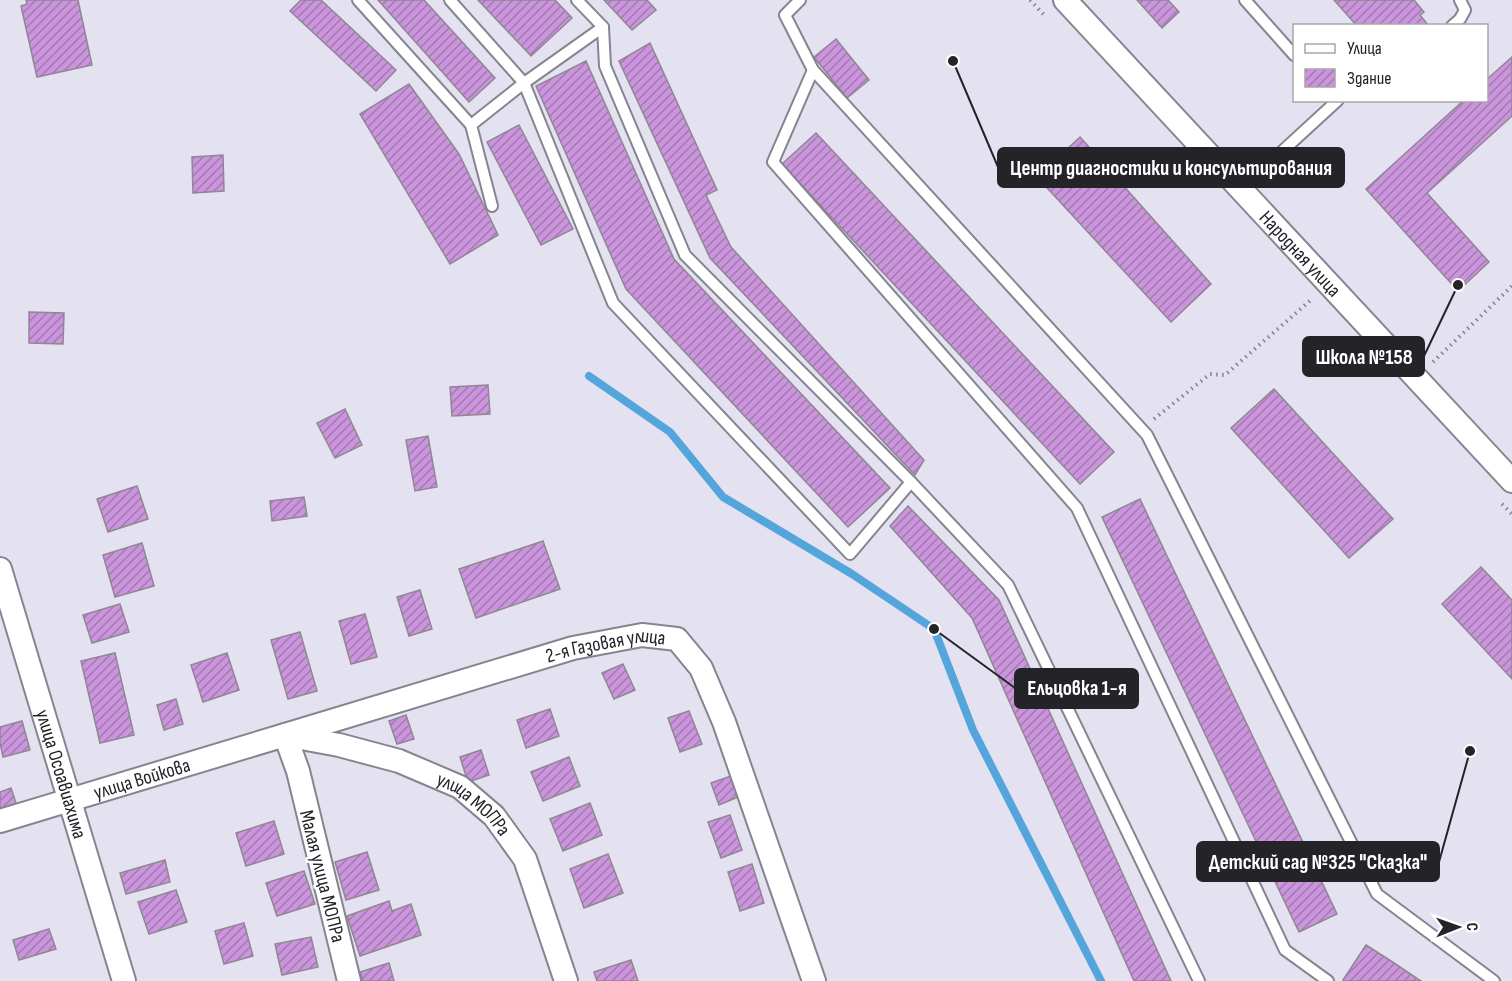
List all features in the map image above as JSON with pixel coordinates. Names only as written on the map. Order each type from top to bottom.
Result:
[{"type":"street","name":"Народная улица","points":[[1070,2],[1512,481]]},
{"type":"street","name":"улица Осоавиахима","points":[[0,569],[124,981]]},
{"type":"street","name":"2-я Газовая улица","points":[[285,735],[573,648],[642,635],[677,639],[701,668],[724,722],[814,981]]},
{"type":"street","name":"улица Войкова","points":[[0,821],[285,735]]},
{"type":"street","name":"Малая улица МОПРа","points":[[285,735],[298,771],[349,981]]},
{"type":"street","name":"улица МОПРа","points":[[285,735],[339,745],[399,761],[460,787],[494,816],[525,859],[566,981]]},
{"type":"lane","points":[[358,0],[471,124],[492,206]]},
{"type":"lane","points":[[450,0],[524,83],[613,303],[850,554],[911,482]]},
{"type":"lane","points":[[577,0],[603,27],[605,66],[686,255],[911,482],[1008,585],[1199,981]]},
{"type":"lane","points":[[800,0],[785,15],[813,70],[1147,435],[1377,894],[1494,981]]},
{"type":"lane","points":[[1245,0],[1293,54]]},
{"type":"lane","points":[[1454,24],[1460,19],[1464,10],[1460,0]]},
{"type":"lane","points":[[471,124],[603,27]]},
{"type":"lane","points":[[813,70],[773,162],[1077,508],[1285,950],[1328,981]]},
{"type":"lane","points":[[1241,189],[1336,102]]},
{"type":"path","points":[[1417,380],[1512,286]]},
{"type":"path","points":[[1141,429],[1210,374],[1225,375],[1313,299]]},
{"type":"building","points":[[26,0],[78,0],[92,65],[37,77],[21,6],[27,4]]},
{"type":"building","points":[[301,0],[321,0],[396,70],[376,91],[290,11]]},
{"type":"building","points":[[378,0],[424,0],[495,78],[469,102]]},
{"type":"building","points":[[478,0],[555,0],[572,18],[531,56]]},
{"type":"building","points":[[604,0],[647,0],[656,10],[632,30]]},
{"type":"building","points":[[1137,0],[1168,0],[1179,12],[1162,28]]},
{"type":"building","points":[[1334,0],[1414,0],[1424,12],[1420,15],[1427,24],[1355,24]]},
{"type":"building","points":[[836,39],[869,80],[847,98],[814,57]]},
{"type":"building","points":[[650,43],[717,190],[706,195],[731,247],[924,460],[915,475],[710,258],[619,61]]},
{"type":"building","points":[[1512,57],[1512,116],[1427,193],[1489,262],[1458,291],[1366,189],[1462,102],[1488,102],[1488,78]]},
{"type":"building","points":[[586,61],[674,259],[890,488],[848,527],[626,289],[536,86]]},
{"type":"building","points":[[409,84],[459,154],[498,235],[450,264],[360,114]]},
{"type":"building","points":[[519,125],[573,229],[541,245],[487,142]]},
{"type":"building","points":[[816,133],[1114,452],[1080,484],[782,164]]},
{"type":"building","points":[[1080,137],[1211,284],[1171,322],[1037,177]]},
{"type":"building","points":[[223,155],[224,191],[193,193],[192,157]]},
{"type":"building","points":[[29,312],[64,313],[63,344],[29,343]]},
{"type":"building","points":[[488,385],[490,414],[452,416],[450,387]]},
{"type":"building","points":[[1274,389],[1393,519],[1349,558],[1231,428]]},
{"type":"building","points":[[345,409],[362,445],[335,458],[317,423]]},
{"type":"building","points":[[428,436],[437,487],[415,491],[406,440]]},
{"type":"building","points":[[137,486],[148,519],[108,532],[97,499]]},
{"type":"building","points":[[304,497],[307,516],[272,521],[270,501]]},
{"type":"building","points":[[1140,499],[1337,914],[1299,932],[1102,517]]},
{"type":"building","points":[[908,506],[999,600],[1171,981],[1134,981],[972,618],[890,526]]},
{"type":"building","points":[[543,541],[560,589],[476,618],[459,569]]},
{"type":"building","points":[[142,543],[154,586],[115,597],[103,555]]},
{"type":"building","points":[[1481,567],[1512,600],[1512,679],[1442,604]]},
{"type":"building","points":[[420,590],[432,629],[409,636],[397,597]]},
{"type":"building","points":[[120,604],[129,632],[92,643],[83,615]]},
{"type":"building","points":[[365,614],[377,657],[351,664],[339,621]]},
{"type":"building","points":[[300,632],[317,691],[288,699],[271,640]]},
{"type":"building","points":[[115,653],[134,735],[100,743],[81,661]]},
{"type":"building","points":[[227,653],[239,690],[203,702],[191,665]]},
{"type":"building","points":[[623,664],[635,690],[614,699],[602,673]]},
{"type":"building","points":[[176,699],[183,724],[164,730],[157,705]]},
{"type":"building","points":[[550,709],[559,736],[526,748],[517,720]]},
{"type":"building","points":[[689,711],[702,744],[680,752],[668,718]]},
{"type":"building","points":[[406,715],[414,739],[397,744],[389,721]]},
{"type":"building","points":[[22,721],[30,750],[3,757],[0,727]]},
{"type":"building","points":[[481,750],[489,775],[468,782],[460,757]]},
{"type":"building","points":[[569,757],[580,786],[543,801],[531,772]]},
{"type":"building","points":[[731,776],[738,797],[719,805],[711,783]]},
{"type":"building","points":[[11,788],[18,809],[0,815],[0,792]]},
{"type":"building","points":[[590,803],[602,835],[563,851],[550,819]]},
{"type":"building","points":[[730,815],[742,850],[721,858],[708,822]]},
{"type":"building","points":[[274,821],[284,854],[246,866],[236,833]]},
{"type":"building","points":[[367,852],[379,890],[346,900],[335,862]]},
{"type":"building","points":[[608,854],[623,893],[584,908],[570,869]]},
{"type":"building","points":[[165,860],[170,882],[126,894],[120,873]]},
{"type":"building","points":[[752,864],[764,903],[740,911],[728,872]]},
{"type":"building","points":[[304,871],[315,904],[277,916],[266,883]]},
{"type":"building","points":[[176,890],[187,922],[149,934],[138,902]]},
{"type":"building","points":[[389,901],[392,911],[411,904],[421,935],[360,956],[347,916]]},
{"type":"building","points":[[244,923],[253,956],[224,964],[215,931]]},
{"type":"building","points":[[49,929],[56,949],[19,960],[13,940]]},
{"type":"building","points":[[311,937],[318,967],[282,975],[275,944]]},
{"type":"building","points":[[1366,945],[1421,981],[1343,980]]},
{"type":"building","points":[[631,960],[638,981],[597,981],[594,972]]},
{"type":"building","points":[[389,963],[394,981],[363,981],[360,972]]},
{"type":"waterway","points":[[589,376],[670,432],[723,497],[852,574],[934,629],[973,730],[1101,981]]},
{"type":"place","name":"Центр диагностики и консультирования","points":[[953,61]]},
{"type":"place","name":"Школа №158","points":[[1458,285]]},
{"type":"place","name":"Ельцовка 1-я","points":[[934,629]]},
{"type":"place","name":"Детский сад №325 \"Сказка\"","points":[[1470,751]]}]
